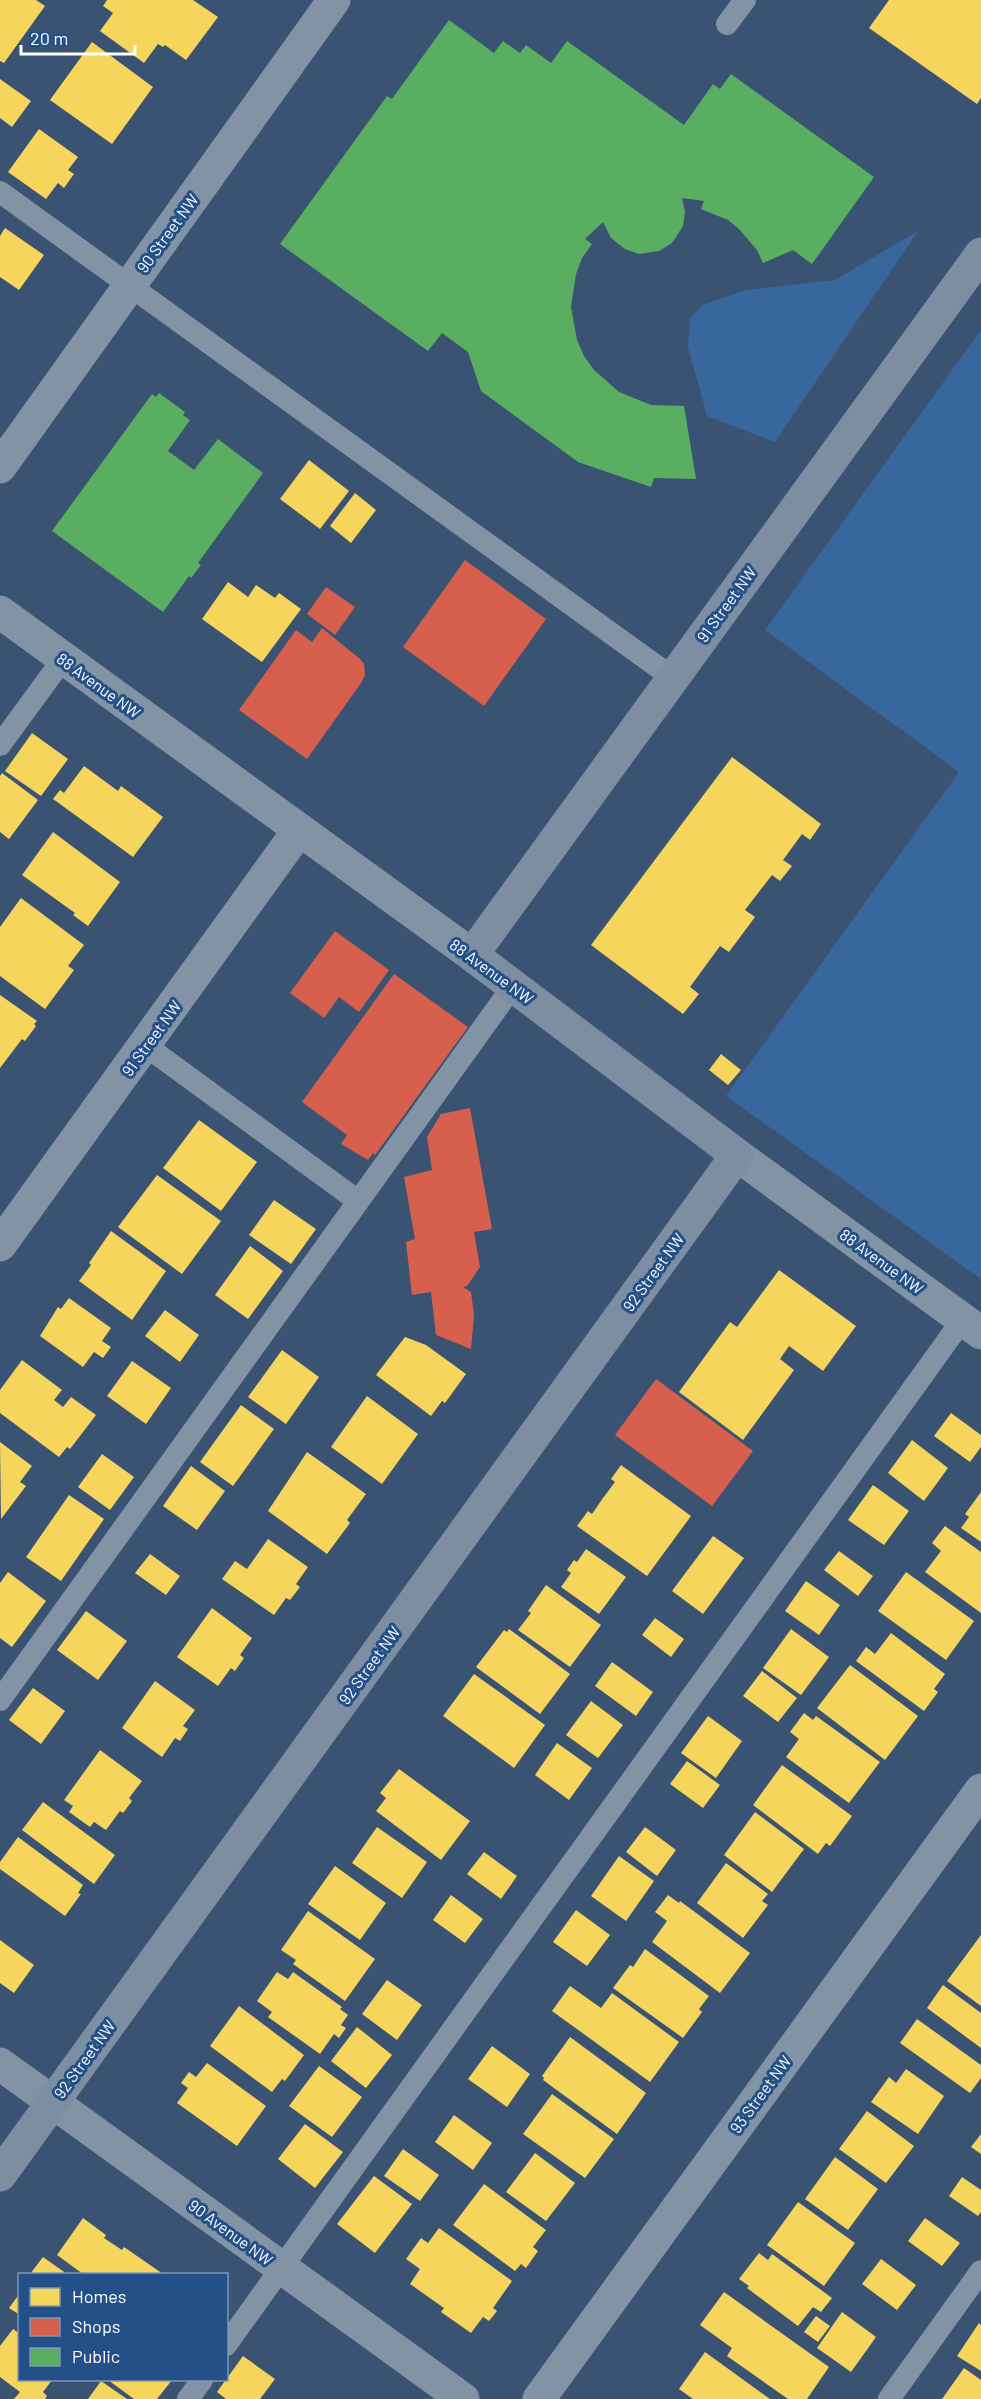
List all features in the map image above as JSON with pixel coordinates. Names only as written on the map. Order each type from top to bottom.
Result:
[{"type":"street","name":"90 Street NW","points":[[0,467],[334,0]]},
{"type":"street","name":"91 Street NW","points":[[472,956],[981,254]]},
{"type":"street","name":"88 Avenue NW","points":[[0,612],[513,986],[737,1155],[972,1326]]},
{"type":"street","name":"91 Street NW","points":[[0,1245],[146,1046],[299,830]]},
{"type":"street","name":"92 Street NW","points":[[0,2175],[737,1155]]},
{"type":"street","name":"93 Street NW","points":[[540,2399],[981,1790]]},
{"type":"street","name":"90 Avenue NW","points":[[0,2064],[463,2399]]},
{"type":"lane","points":[[727,24],[745,0]]},
{"type":"lane","points":[[0,192],[673,678]]},
{"type":"lane","points":[[0,745],[63,659]]},
{"type":"lane","points":[[0,1700],[513,986]]},
{"type":"lane","points":[[146,1046],[358,1201]]},
{"type":"lane","points":[[228,2342],[972,1326]]},
{"type":"lane","points":[[889,2399],[981,2271]]},
{"type":"lane","points":[[188,2399],[201,2381]]},
{"type":"shaded area","points":[[918,231],[775,442],[707,416],[688,347],[690,318],[703,305],[746,290],[835,280]]},
{"type":"shaded area","points":[[981,330],[981,1279],[726,1096],[959,772],[765,630]]},
{"type":"building: Homes","points":[[0,0],[36,0],[45,6],[4,63],[0,61]]},
{"type":"building: Homes","points":[[107,0],[193,0],[218,17],[186,60],[165,45],[163,47],[158,44],[144,63],[100,31],[113,13],[103,6]]},
{"type":"building: Homes","points":[[889,0],[981,0],[981,98],[977,104],[869,28]]},
{"type":"building: Homes","points":[[92,42],[153,87],[112,144],[50,100]]},
{"type":"building: Homes","points":[[0,79],[31,101],[12,127],[0,118]]},
{"type":"building: Homes","points":[[39,129],[78,157],[68,170],[74,174],[64,188],[58,183],[46,199],[8,172]]},
{"type":"building: Homes","points":[[5,228],[44,255],[19,290],[0,277],[0,236]]},
{"type":"building: Homes","points":[[309,460],[349,491],[320,529],[280,499]]},
{"type":"building: Homes","points":[[355,493],[376,510],[351,543],[330,526]]},
{"type":"building: Homes","points":[[228,582],[248,597],[256,585],[275,598],[279,593],[301,609],[262,662],[202,619]]},
{"type":"building: Homes","points":[[32,733],[68,759],[41,796],[5,771]]},
{"type":"building: Homes","points":[[732,757],[821,824],[810,840],[802,834],[783,860],[792,866],[780,881],[772,875],[745,910],[755,917],[729,952],[720,946],[690,987],[699,994],[683,1014],[591,945]]},
{"type":"building: Homes","points":[[84,766],[118,791],[121,786],[163,817],[133,857],[53,799],[60,790],[64,793]]},
{"type":"building: Homes","points":[[2,773],[38,800],[9,839],[0,832],[0,776]]},
{"type":"building: Homes","points":[[53,832],[120,882],[88,926],[73,915],[75,913],[22,875]]},
{"type":"building: Homes","points":[[21,898],[84,945],[68,966],[74,970],[45,1009],[0,976],[0,927]]},
{"type":"building: Homes","points":[[0,995],[37,1021],[25,1041],[22,1039],[0,1068]]},
{"type":"building: Homes","points":[[721,1054],[741,1070],[728,1085],[709,1070]]},
{"type":"building: Homes","points":[[199,1120],[257,1162],[221,1211],[163,1168]]},
{"type":"building: Homes","points":[[157,1175],[221,1221],[182,1274],[118,1227]]},
{"type":"building: Homes","points":[[274,1200],[316,1229],[291,1264],[249,1235]]},
{"type":"building: Homes","points":[[111,1231],[166,1271],[132,1320],[79,1281]]},
{"type":"building: Homes","points":[[250,1246],[283,1271],[248,1319],[215,1295]]},
{"type":"building: Homes","points":[[779,1270],[856,1326],[823,1371],[789,1346],[780,1359],[794,1370],[743,1440],[679,1392],[730,1322],[737,1327]]},
{"type":"building: Homes","points":[[69,1298],[111,1328],[102,1341],[111,1347],[103,1358],[94,1352],[83,1367],[40,1336],[58,1307],[61,1309]]},
{"type":"building: Homes","points":[[165,1310],[199,1335],[180,1362],[145,1336]]},
{"type":"building: Homes","points":[[405,1337],[426,1345],[466,1374],[445,1403],[442,1401],[431,1416],[376,1375]]},
{"type":"building: Homes","points":[[282,1350],[319,1377],[286,1424],[248,1397]]},
{"type":"building: Homes","points":[[22,1360],[62,1390],[54,1400],[63,1407],[71,1397],[96,1415],[70,1449],[67,1447],[59,1457],[0,1413],[0,1390]]},
{"type":"building: Homes","points":[[132,1361],[171,1388],[146,1424],[107,1396]]},
{"type":"building: Homes","points":[[367,1396],[418,1434],[382,1484],[331,1447]]},
{"type":"building: Homes","points":[[241,1405],[274,1429],[233,1486],[200,1462]]},
{"type":"building: Homes","points":[[951,1413],[981,1435],[981,1447],[970,1462],[934,1436]]},
{"type":"building: Homes","points":[[912,1440],[948,1468],[924,1501],[888,1473]]},
{"type":"building: Homes","points":[[0,1442],[32,1466],[20,1482],[26,1486],[1,1519]]},
{"type":"building: Homes","points":[[307,1452],[366,1494],[347,1520],[350,1523],[327,1554],[268,1511]]},
{"type":"building: Homes","points":[[102,1454],[134,1477],[110,1510],[78,1487]]},
{"type":"building: Homes","points":[[621,1465],[691,1516],[647,1576],[577,1526],[588,1511],[592,1514],[615,1482],[611,1479]]},
{"type":"building: Homes","points":[[191,1466],[225,1491],[197,1530],[163,1506]]},
{"type":"building: Homes","points":[[873,1485],[909,1511],[884,1545],[848,1520]]},
{"type":"building: Homes","points":[[981,1492],[981,1542],[961,1528],[969,1517],[965,1514]]},
{"type":"building: Homes","points":[[69,1495],[104,1519],[61,1581],[26,1557]]},
{"type":"building: Homes","points":[[945,1526],[981,1552],[981,1613],[925,1572],[941,1551],[932,1543]]},
{"type":"building: Homes","points":[[713,1536],[744,1558],[703,1614],[672,1591]]},
{"type":"building: Homes","points":[[268,1539],[308,1567],[296,1584],[300,1587],[290,1600],[286,1598],[274,1615],[222,1579],[235,1561],[247,1569]]},
{"type":"building: Homes","points":[[586,1549],[626,1577],[599,1614],[561,1587],[571,1573],[567,1570],[574,1560],[577,1562]]},
{"type":"building: Homes","points":[[839,1551],[873,1576],[858,1596],[824,1570]]},
{"type":"building: Homes","points":[[150,1554],[180,1576],[166,1595],[135,1573]]},
{"type":"building: Homes","points":[[8,1572],[46,1601],[12,1647],[0,1638],[0,1583]]},
{"type":"building: Homes","points":[[906,1572],[974,1621],[946,1660],[878,1611]]},
{"type":"building: Homes","points":[[806,1581],[840,1605],[819,1635],[785,1611]]},
{"type":"building: Homes","points":[[546,1585],[601,1625],[570,1667],[518,1630],[531,1613],[528,1611]]},
{"type":"building: Homes","points":[[212,1608],[252,1638],[240,1655],[244,1658],[235,1671],[231,1668],[218,1686],[177,1657]]},
{"type":"building: Homes","points":[[86,1611],[127,1641],[98,1680],[57,1650]]},
{"type":"building: Homes","points":[[655,1618],[684,1639],[671,1657],[642,1635]]},
{"type":"building: Homes","points":[[509,1629],[570,1674],[540,1714],[476,1667],[504,1630],[507,1632]]},
{"type":"building: Homes","points":[[791,1629],[829,1657],[801,1695],[763,1668]]},
{"type":"building: Homes","points":[[891,1633],[945,1674],[934,1689],[938,1692],[924,1711],[856,1661],[866,1647],[875,1654]]},
{"type":"building: Homes","points":[[612,1662],[653,1692],[636,1716],[595,1686]]},
{"type":"building: Homes","points":[[850,1665],[918,1716],[885,1760],[817,1708]]},
{"type":"building: Homes","points":[[762,1671],[797,1698],[778,1722],[743,1696]]},
{"type":"building: Homes","points":[[474,1674],[545,1725],[514,1768],[443,1716]]},
{"type":"building: Homes","points":[[155,1681],[195,1710],[183,1726],[188,1729],[180,1741],[175,1738],[162,1757],[122,1728]]},
{"type":"building: Homes","points":[[33,1688],[65,1711],[41,1744],[9,1720]]},
{"type":"building: Homes","points":[[591,1701],[623,1725],[598,1758],[566,1735]]},
{"type":"building: Homes","points":[[804,1713],[813,1720],[816,1716],[880,1762],[849,1803],[786,1757],[799,1739],[790,1732]]},
{"type":"building: Homes","points":[[708,1716],[742,1741],[716,1778],[681,1753]]},
{"type":"building: Homes","points":[[557,1743],[592,1768],[569,1800],[535,1775]]},
{"type":"building: Homes","points":[[100,1750],[142,1781],[129,1798],[132,1801],[123,1813],[120,1811],[106,1830],[94,1822],[90,1827],[69,1812],[73,1806],[64,1800]]},
{"type":"building: Homes","points":[[687,1761],[720,1785],[703,1808],[670,1784]]},
{"type":"building: Homes","points":[[782,1765],[852,1816],[830,1846],[826,1843],[818,1854],[753,1805]]},
{"type":"building: Homes","points":[[399,1769],[470,1821],[441,1860],[376,1811],[386,1798],[380,1793]]},
{"type":"building: Homes","points":[[43,1802],[115,1855],[94,1884],[22,1830]]},
{"type":"building: Homes","points":[[755,1812],[804,1849],[772,1892],[724,1855]]},
{"type":"building: Homes","points":[[377,1827],[427,1862],[402,1898],[352,1863]]},
{"type":"building: Homes","points":[[645,1827],[676,1850],[657,1876],[626,1852]]},
{"type":"building: Homes","points":[[18,1837],[83,1885],[78,1893],[81,1894],[65,1916],[0,1869],[0,1862]]},
{"type":"building: Homes","points":[[484,1852],[517,1876],[501,1899],[467,1874]]},
{"type":"building: Homes","points":[[619,1856],[654,1881],[626,1921],[591,1896]]},
{"type":"building: Homes","points":[[726,1863],[768,1894],[762,1901],[768,1905],[743,1938],[697,1903]]},
{"type":"building: Homes","points":[[335,1866],[386,1903],[360,1940],[308,1904]]},
{"type":"building: Homes","points":[[451,1895],[483,1919],[465,1943],[433,1920]]},
{"type":"building: Homes","points":[[668,1895],[679,1903],[680,1901],[750,1953],[720,1993],[652,1942],[667,1921],[655,1912]]},
{"type":"building: Homes","points":[[576,1910],[610,1935],[587,1966],[553,1942]]},
{"type":"building: Homes","points":[[308,1911],[375,1959],[345,2001],[293,1964],[296,1960],[281,1950]]},
{"type":"building: Homes","points":[[981,1935],[981,2006],[947,1981]]},
{"type":"building: Homes","points":[[0,1940],[34,1965],[14,1993],[0,1983]]},
{"type":"building: Homes","points":[[645,1949],[709,1996],[699,2009],[702,2012],[683,2038],[613,1988],[630,1965],[633,1967]]},
{"type":"building: Homes","points":[[277,1972],[288,1979],[293,1972],[342,2007],[340,2009],[348,2015],[341,2025],[346,2028],[339,2038],[334,2034],[320,2054],[268,2017],[272,2012],[257,2001]]},
{"type":"building: Homes","points":[[387,1980],[422,2005],[397,2040],[362,2014]]},
{"type":"building: Homes","points":[[943,1985],[981,2013],[981,2048],[927,2008]]},
{"type":"building: Homes","points":[[570,1986],[601,2008],[612,1993],[679,2042],[650,2082],[552,2011]]},
{"type":"building: Homes","points":[[239,2006],[304,2055],[285,2081],[282,2079],[272,2092],[210,2046]]},
{"type":"building: Homes","points":[[917,2019],[981,2065],[981,2078],[970,2093],[900,2043]]},
{"type":"building: Homes","points":[[357,2027],[392,2055],[366,2088],[331,2061]]},
{"type":"building: Homes","points":[[570,2037],[646,2093],[617,2134],[543,2080],[542,2076]]},
{"type":"building: Homes","points":[[492,2046],[530,2074],[507,2107],[468,2079]]},
{"type":"building: Homes","points":[[207,2063],[266,2106],[237,2146],[177,2103],[188,2088],[181,2083],[189,2072],[196,2077]]},
{"type":"building: Homes","points":[[319,2066],[362,2097],[332,2137],[289,2106]]},
{"type":"building: Homes","points":[[906,2069],[944,2096],[918,2134],[871,2102],[889,2077],[896,2083]]},
{"type":"building: Homes","points":[[552,2094],[614,2139],[585,2178],[523,2134]]},
{"type":"building: Homes","points":[[867,2111],[914,2146],[886,2183],[839,2149]]},
{"type":"building: Homes","points":[[454,2115],[492,2143],[473,2170],[435,2142]]},
{"type":"building: Homes","points":[[305,2124],[343,2152],[315,2188],[278,2159]]},
{"type":"building: Homes","points":[[981,2134],[981,2154],[971,2147]]},
{"type":"building: Homes","points":[[403,2149],[439,2175],[420,2201],[384,2176]]},
{"type":"building: Homes","points":[[535,2153],[575,2183],[546,2221],[506,2192]]},
{"type":"building: Homes","points":[[835,2157],[878,2189],[848,2230],[805,2199]]},
{"type":"building: Homes","points":[[374,2176],[412,2204],[375,2253],[337,2224]]},
{"type":"building: Homes","points":[[962,2177],[981,2190],[981,2212],[978,2216],[949,2196]]},
{"type":"building: Homes","points":[[484,2184],[546,2230],[533,2247],[538,2251],[526,2268],[521,2264],[515,2271],[453,2225]]},
{"type":"building: Homes","points":[[798,2202],[855,2243],[824,2286],[767,2245]]},
{"type":"building: Homes","points":[[83,2218],[106,2235],[104,2238],[122,2250],[124,2247],[162,2273],[82,2273],[57,2255]]},
{"type":"building: Homes","points":[[925,2218],[960,2243],[942,2266],[908,2241]]},
{"type":"building: Homes","points":[[439,2228],[512,2281],[493,2308],[497,2311],[489,2321],[483,2317],[471,2333],[441,2312],[444,2308],[410,2284],[420,2269],[406,2259],[421,2238],[428,2243]]},
{"type":"building: Homes","points":[[759,2253],[768,2260],[772,2254],[832,2298],[821,2312],[813,2307],[798,2326],[747,2288],[749,2286],[739,2279]]},
{"type":"building: Homes","points":[[43,2257],[66,2273],[31,2273]]},
{"type":"building: Homes","points":[[881,2259],[916,2285],[897,2310],[862,2284]]},
{"type":"building: Homes","points":[[724,2292],[829,2367],[807,2399],[788,2399],[727,2356],[732,2348],[700,2325]]},
{"type":"building: Homes","points":[[18,2296],[18,2314],[9,2308]]},
{"type":"building: Homes","points":[[842,2312],[876,2337],[851,2372],[817,2348]]},
{"type":"building: Homes","points":[[816,2316],[830,2326],[818,2342],[804,2332]]},
{"type":"building: Homes","points":[[979,2323],[981,2325],[981,2371],[957,2356]]},
{"type":"building: Homes","points":[[13,2329],[18,2333],[18,2381],[51,2381],[43,2392],[47,2396],[45,2399],[14,2399],[20,2392],[0,2377],[0,2346]]},
{"type":"building: Homes","points":[[705,2352],[770,2399],[693,2399],[679,2389]]},
{"type":"building: Homes","points":[[243,2356],[275,2379],[260,2399],[226,2399],[217,2392],[225,2381],[228,2381],[228,2377]]},
{"type":"building: Homes","points":[[964,2368],[981,2380],[981,2399],[942,2399]]},
{"type":"building: Homes","points":[[101,2381],[127,2399],[88,2399]]},
{"type":"building: Homes","points":[[109,2381],[171,2381],[157,2399],[134,2399]]},
{"type":"building: Shops","points":[[465,560],[546,619],[484,706],[403,647]]},
{"type":"building: Shops","points":[[326,587],[355,607],[335,635],[307,614]]},
{"type":"building: Shops","points":[[322,628],[360,659],[364,664],[365,675],[307,759],[239,710],[296,630],[312,642]]},
{"type":"building: Shops","points":[[335,931],[389,970],[359,1012],[339,997],[324,1018],[290,993]]},
{"type":"building: Shops","points":[[394,974],[468,1027],[375,1155],[373,1153],[368,1160],[341,1144],[347,1135],[302,1102]]},
{"type":"building: Shops","points":[[470,1108],[492,1229],[474,1232],[480,1267],[467,1286],[463,1287],[471,1292],[474,1315],[471,1349],[436,1335],[431,1292],[412,1295],[406,1242],[415,1239],[404,1177],[432,1170],[427,1137],[441,1114]]},
{"type":"building: Shops","points":[[656,1379],[753,1451],[712,1506],[615,1435]]},
{"type":"building: Public","points":[[449,20],[494,53],[503,41],[520,53],[526,45],[551,63],[567,41],[684,125],[713,84],[720,89],[731,74],[874,177],[812,264],[793,250],[763,263],[757,250],[728,220],[701,209],[704,201],[682,198],[685,212],[683,226],[672,243],[659,251],[639,254],[625,249],[611,238],[603,222],[585,239],[592,244],[582,258],[576,274],[571,307],[577,340],[584,356],[594,370],[619,392],[651,405],[684,406],[696,479],[654,478],[651,487],[578,462],[481,391],[468,352],[442,333],[428,351],[280,244],[387,96],[392,99]]},
{"type":"building: Public","points":[[159,393],[185,412],[183,415],[190,420],[168,451],[194,470],[218,439],[263,473],[198,563],[201,565],[191,578],[189,576],[163,612],[52,531],[152,394],[156,397]]}]
